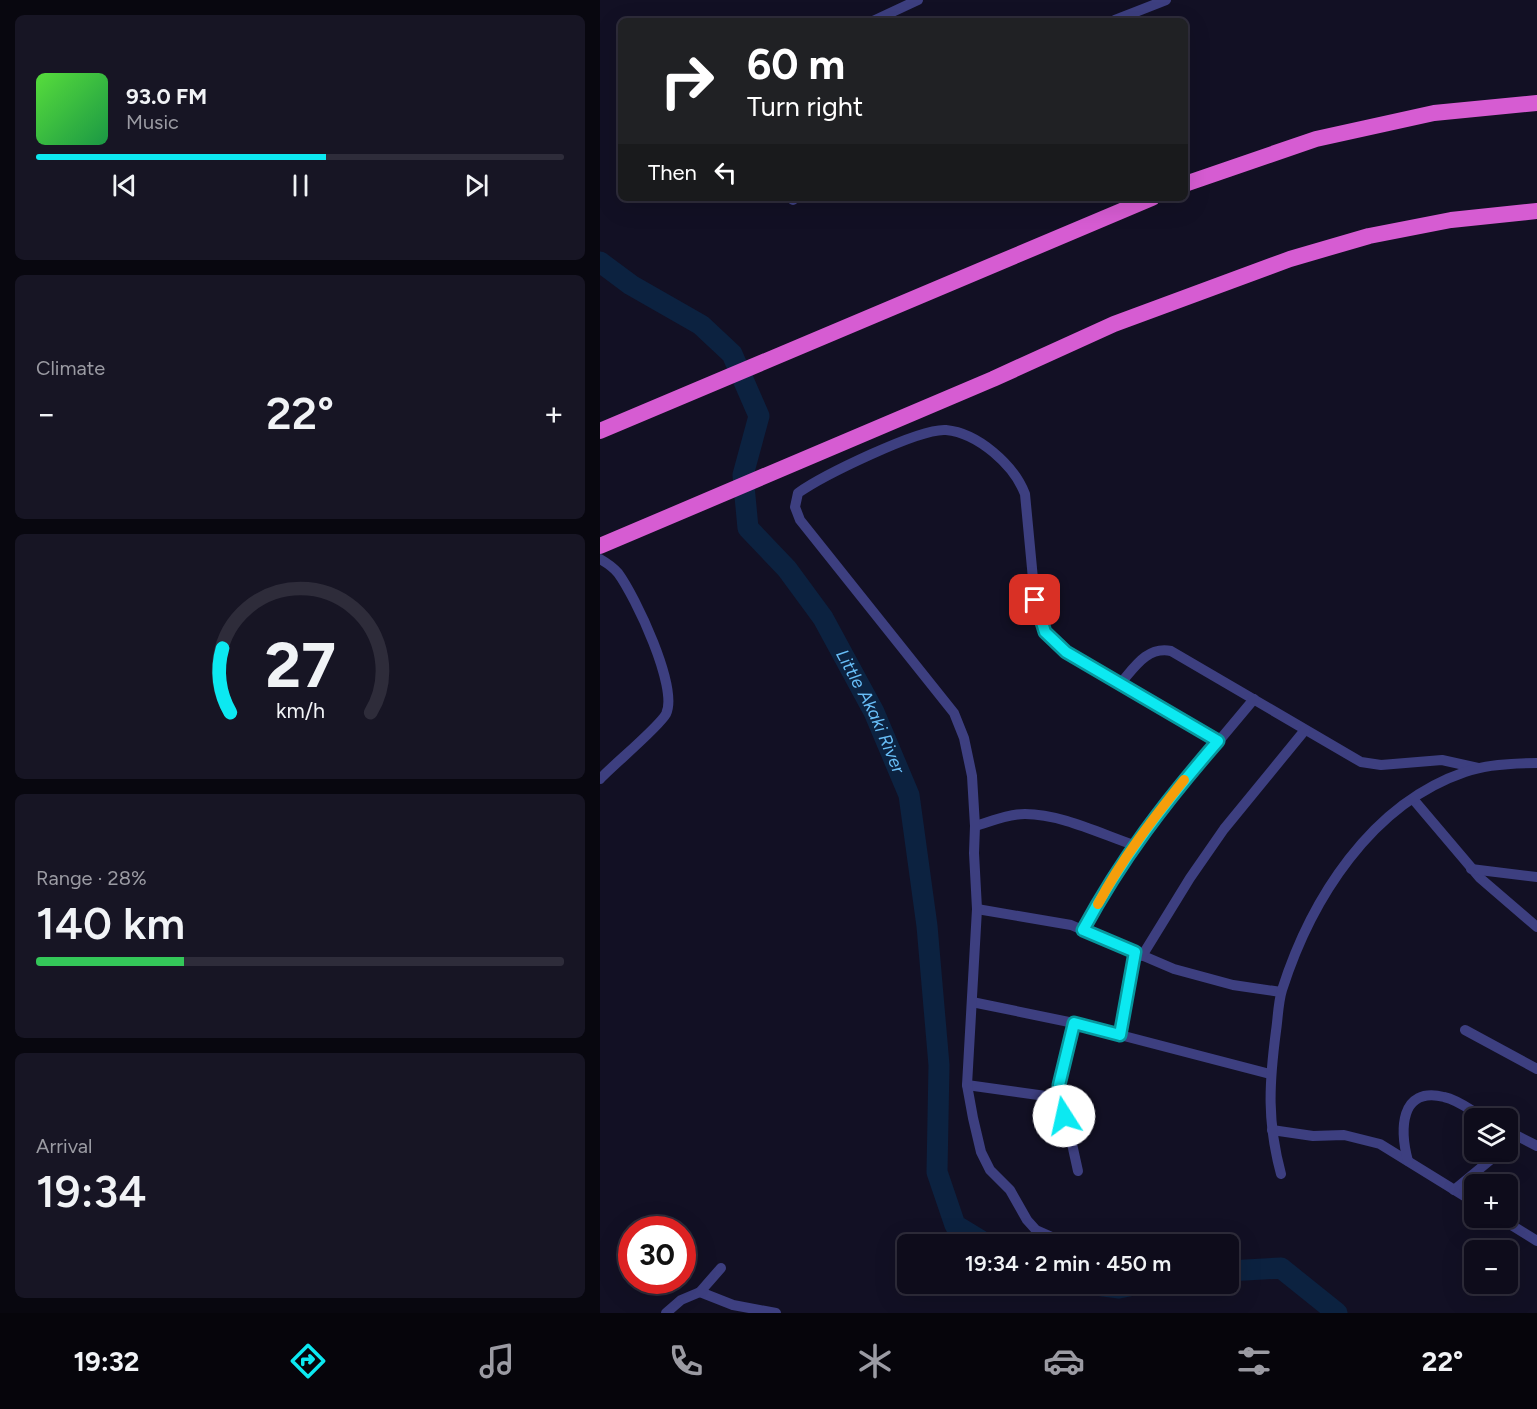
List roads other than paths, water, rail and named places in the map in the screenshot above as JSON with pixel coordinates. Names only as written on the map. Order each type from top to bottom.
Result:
[{"type":"highway","points":[[1188,183],[1316,139],[1434,112],[1537,103]]},
{"type":"highway","points":[[600,431],[1145,201]]},
{"type":"highway","points":[[600,546],[993,379],[1114,324],[1319,249],[1369,236],[1451,220],[1537,211]]},
{"type":"street","points":[[879,18],[918,0]]},
{"type":"street","points":[[1120,18],[1166,0]]},
{"type":"street","points":[[1045,1234],[1036,1230],[1010,1190],[990,1170],[981,1152],[967,1085],[977,909],[972,776],[964,738],[954,713],[800,520],[795,507],[798,493],[841,468],[927,432],[945,430],[962,434],[1013,470],[1020,481],[1025,495],[1035,600],[1045,632],[1066,652],[1218,741]]},
{"type":"street","points":[[600,559],[616,571],[622,579],[657,652],[669,684],[666,714],[600,779]]},
{"type":"street","points":[[1120,684],[1142,659],[1160,648],[1189,660],[1361,762],[1382,765],[1442,760],[1479,768]]},
{"type":"street","points":[[1083,930],[1113,876],[1134,846],[1254,699]]},
{"type":"street","points":[[1120,1035],[1138,954],[1224,829],[1305,730]]},
{"type":"street","points":[[1281,1174],[1272,1130],[1270,1074],[1281,992],[1310,921],[1358,847],[1383,819],[1413,799],[1463,772],[1479,768],[1537,763]]},
{"type":"street","points":[[1413,799],[1471,868],[1537,927]]},
{"type":"street","points":[[975,826],[1007,816],[1028,814],[1060,820],[1134,846]]},
{"type":"street","points":[[1471,868],[1537,877]]},
{"type":"street","points":[[977,909],[1071,925],[1174,969],[1233,985],[1281,992]]},
{"type":"street","points":[[972,1002],[1074,1023],[1270,1074]]},
{"type":"street","points":[[1074,1023],[1059,1085],[1059,1098],[1078,1171]]},
{"type":"street","points":[[1465,1030],[1537,1069]]},
{"type":"street","points":[[967,1085],[1059,1098]]},
{"type":"street","points":[[1407,1161],[1403,1123],[1405,1113],[1413,1101],[1433,1095],[1447,1097],[1466,1108]]},
{"type":"street","points":[[1272,1130],[1313,1136],[1344,1134],[1363,1138],[1380,1144],[1464,1196]]},
{"type":"street","points":[[1518,1137],[1537,1146]]},
{"type":"street","points":[[1454,1190],[1488,1162]]},
{"type":"street","points":[[1517,1228],[1537,1240]]},
{"type":"street","points":[[666,1313],[681,1300],[700,1292],[721,1268]]},
{"type":"street","points":[[700,1292],[733,1305],[776,1312]]},
{"type":"waterway","name":"Little Akaki River","points":[[600,262],[631,285],[701,325],[732,354],[759,416],[743,475],[748,528],[787,569],[823,618],[874,712],[909,795],[927,926],[939,1065],[937,1172],[955,1225],[970,1234]]},
{"type":"waterway","name":"Little Akaki River","points":[[1239,1270],[1281,1268],[1337,1313]]}]
